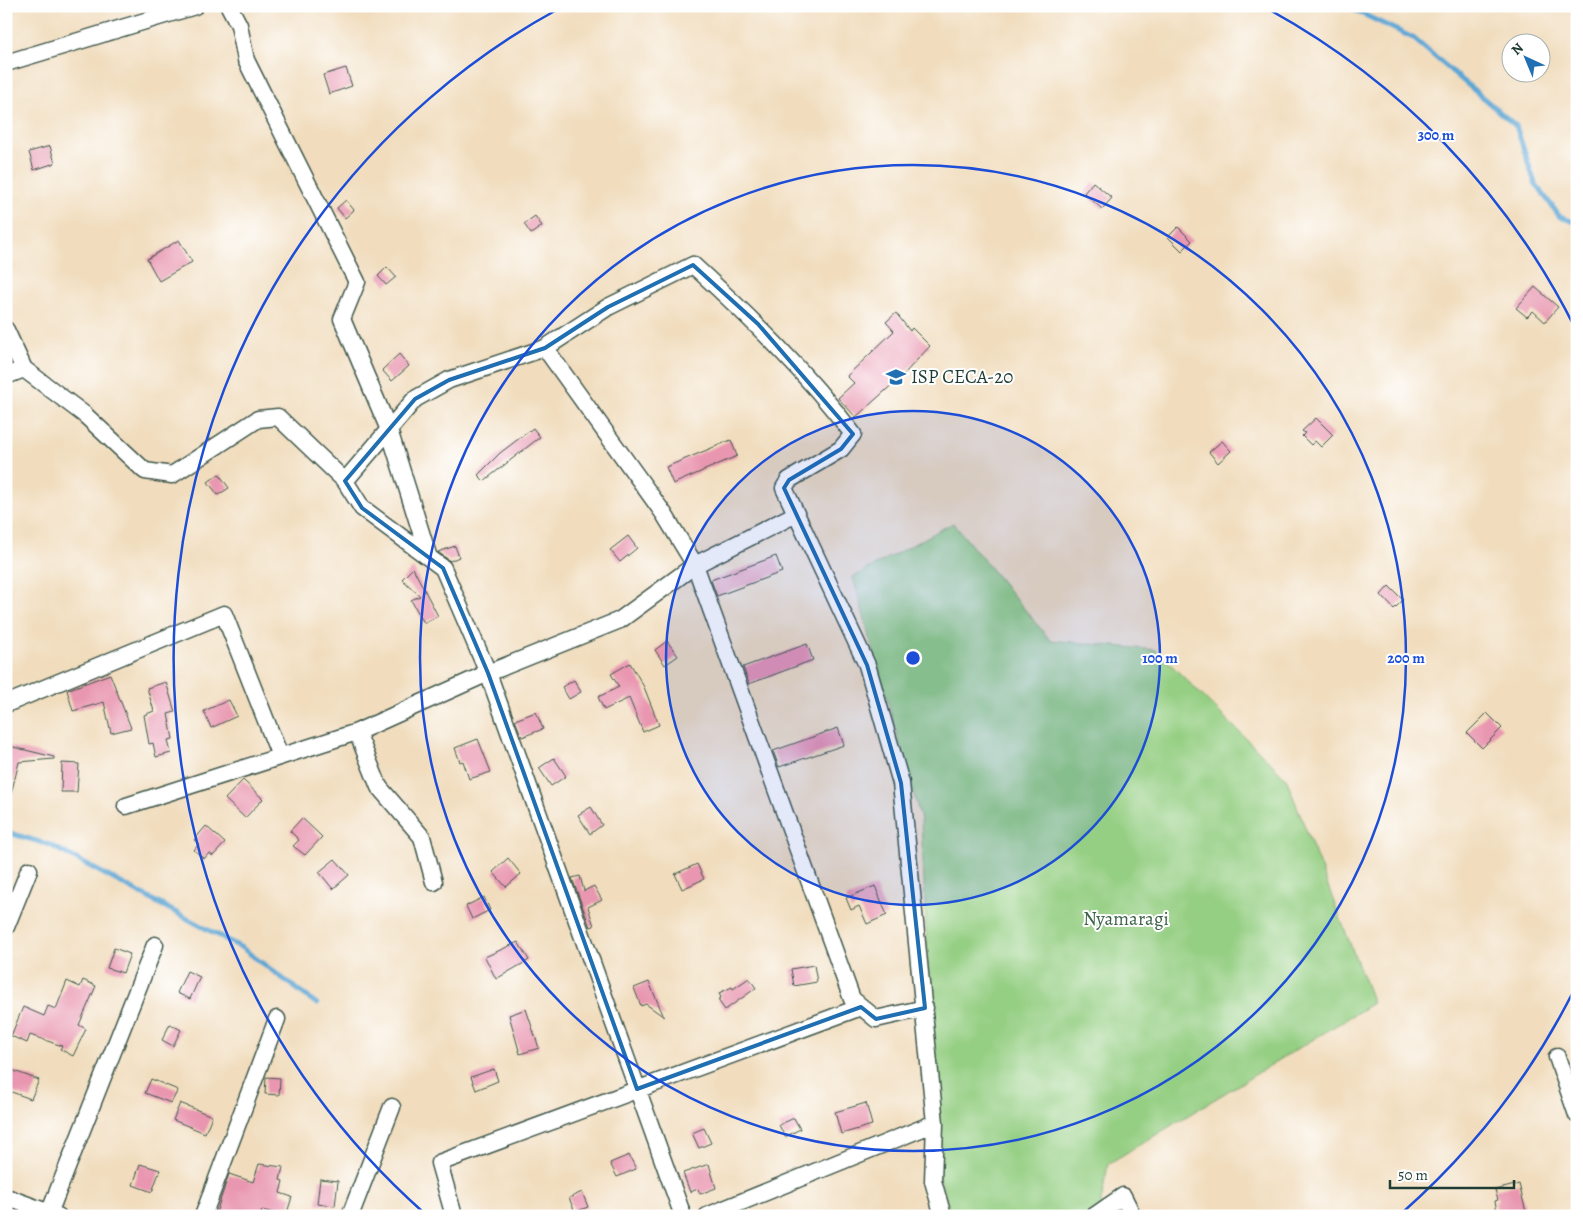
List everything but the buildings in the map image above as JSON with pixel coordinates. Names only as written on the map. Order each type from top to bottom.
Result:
[{"type":"street","points":[[6,63],[195,6]]},
{"type":"street","points":[[229,6],[239,25],[246,60],[357,282],[342,319],[389,430],[429,558]]},
{"type":"street","points":[[345,481],[415,399],[450,380],[545,348],[608,307],[693,265],[758,324],[834,409],[853,434],[840,449],[789,480],[784,488],[867,665],[901,783],[935,1123],[933,1181],[943,1216]]},
{"type":"street","points":[[6,330],[24,370],[85,415],[144,471],[172,475],[258,419],[278,417],[345,481],[362,508],[443,568],[488,674],[683,1216]]},
{"type":"street","points":[[545,348],[664,514],[695,565],[852,999],[876,1019],[925,1008]]},
{"type":"street","points":[[6,376],[24,370]]},
{"type":"street","points":[[126,806],[357,732],[488,674],[620,620],[695,565],[796,514]]},
{"type":"street","points":[[6,704],[224,614],[280,756]]},
{"type":"street","points":[[357,732],[379,787],[422,837],[434,882]]},
{"type":"street","points":[[6,926],[29,870]]},
{"type":"street","points":[[6,1197],[52,1215],[155,945]]},
{"type":"street","points":[[454,1216],[439,1162],[861,1007]]},
{"type":"street","points":[[202,1216],[277,1019]]},
{"type":"street","points":[[1557,1057],[1577,1115]]},
{"type":"street","points":[[350,1216],[392,1107]]},
{"type":"street","points":[[707,1216],[935,1123]]},
{"type":"street","points":[[1094,1216],[1123,1196],[1133,1216]]},
{"type":"highlighted area","points":[[693,265],[758,324],[853,434],[841,449],[789,480],[784,488],[867,665],[901,783],[925,1008],[876,1019],[861,1007],[637,1089],[488,673],[443,568],[362,508],[345,481],[415,399],[449,380],[545,348],[608,307]]},
{"type":"green space","name":"Nyamaragi","points":[[953,523],[1050,640],[1156,650],[1286,778],[1373,1003],[1108,1164],[1100,1208],[1087,1216],[951,1216],[938,1172],[921,820],[853,577]]},
{"type":"waterway","points":[[1346,6],[1413,38],[1516,126],[1535,183],[1560,217],[1577,223]]},
{"type":"waterway","points":[[6,832],[50,845],[242,948],[317,1004]]},
{"type":"place","name":"ISP CECA-20","points":[[896,377]]}]
